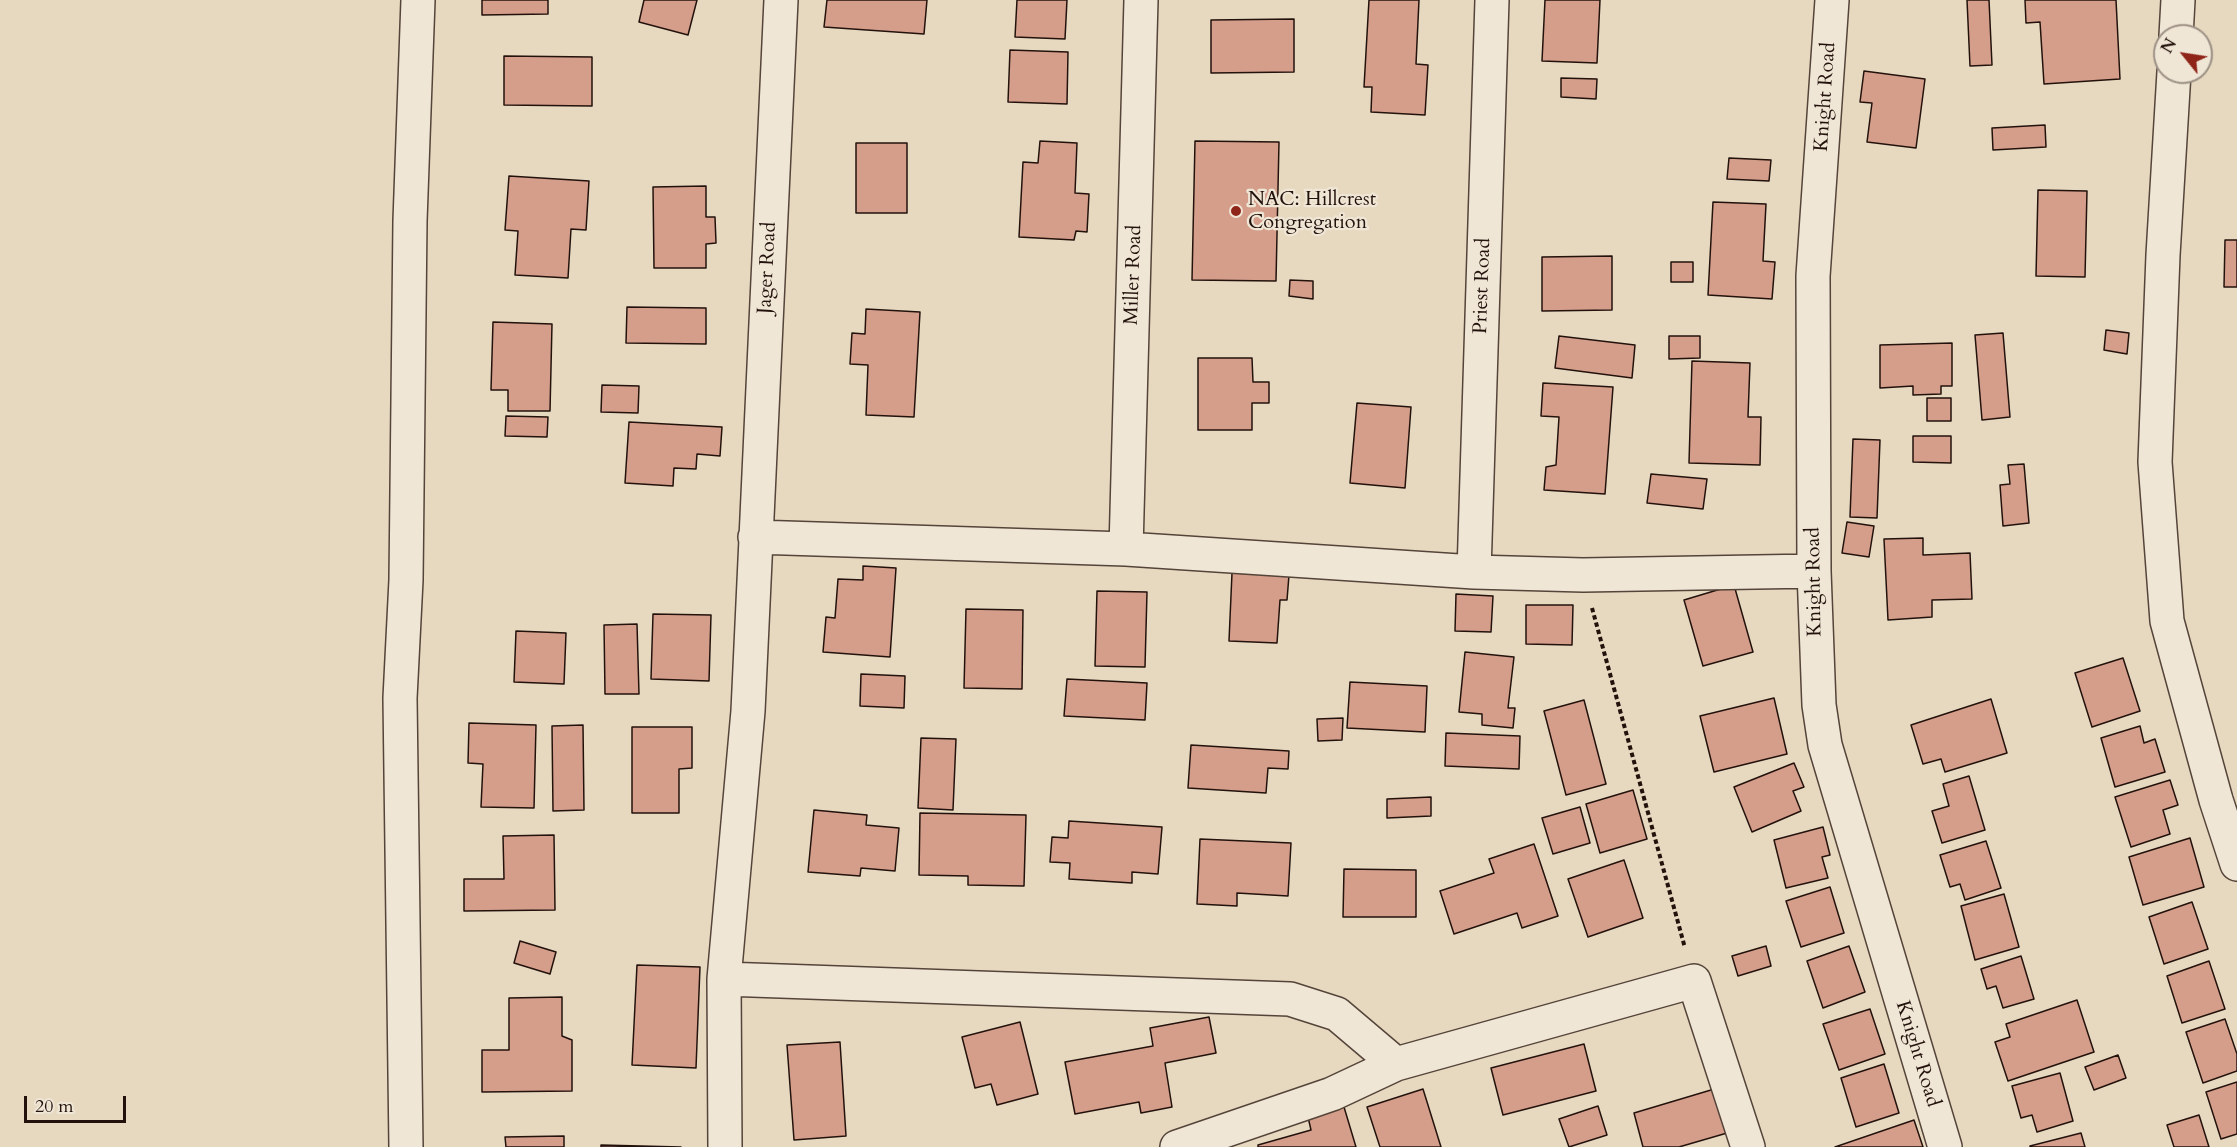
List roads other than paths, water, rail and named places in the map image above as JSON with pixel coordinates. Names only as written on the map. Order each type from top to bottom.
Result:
[{"type":"street","points":[[406,1147],[400,698],[406,580],[410,221],[418,0]]},
{"type":"street","name":"Jager Road","points":[[725,1147],[724,979],[748,711],[781,0]]},
{"type":"street","name":"Miller Road","points":[[1126,549],[1141,0]]},
{"type":"street","name":"Priest Road","points":[[1474,572],[1492,0]]},
{"type":"street","name":"Knight Road","points":[[1832,0],[1814,276],[1814,571],[1819,705],[1825,745],[1945,1147]]},
{"type":"street","points":[[2177,24],[2178,0]]},
{"type":"street","points":[[2173,84],[2163,255],[2156,462],[2167,621],[2216,800],[2237,864]]},
{"type":"street","points":[[755,537],[1126,549],[1474,572],[1583,575],[1814,571]]},
{"type":"street","points":[[724,979],[1290,999],[1337,1014],[1396,1064]]},
{"type":"street","points":[[1177,1147],[1332,1094],[1396,1064],[1694,981],[1748,1147]]},
{"type":"place","name":"NAC: Hillcrest Congregation","points":[[1236,211]]}]
